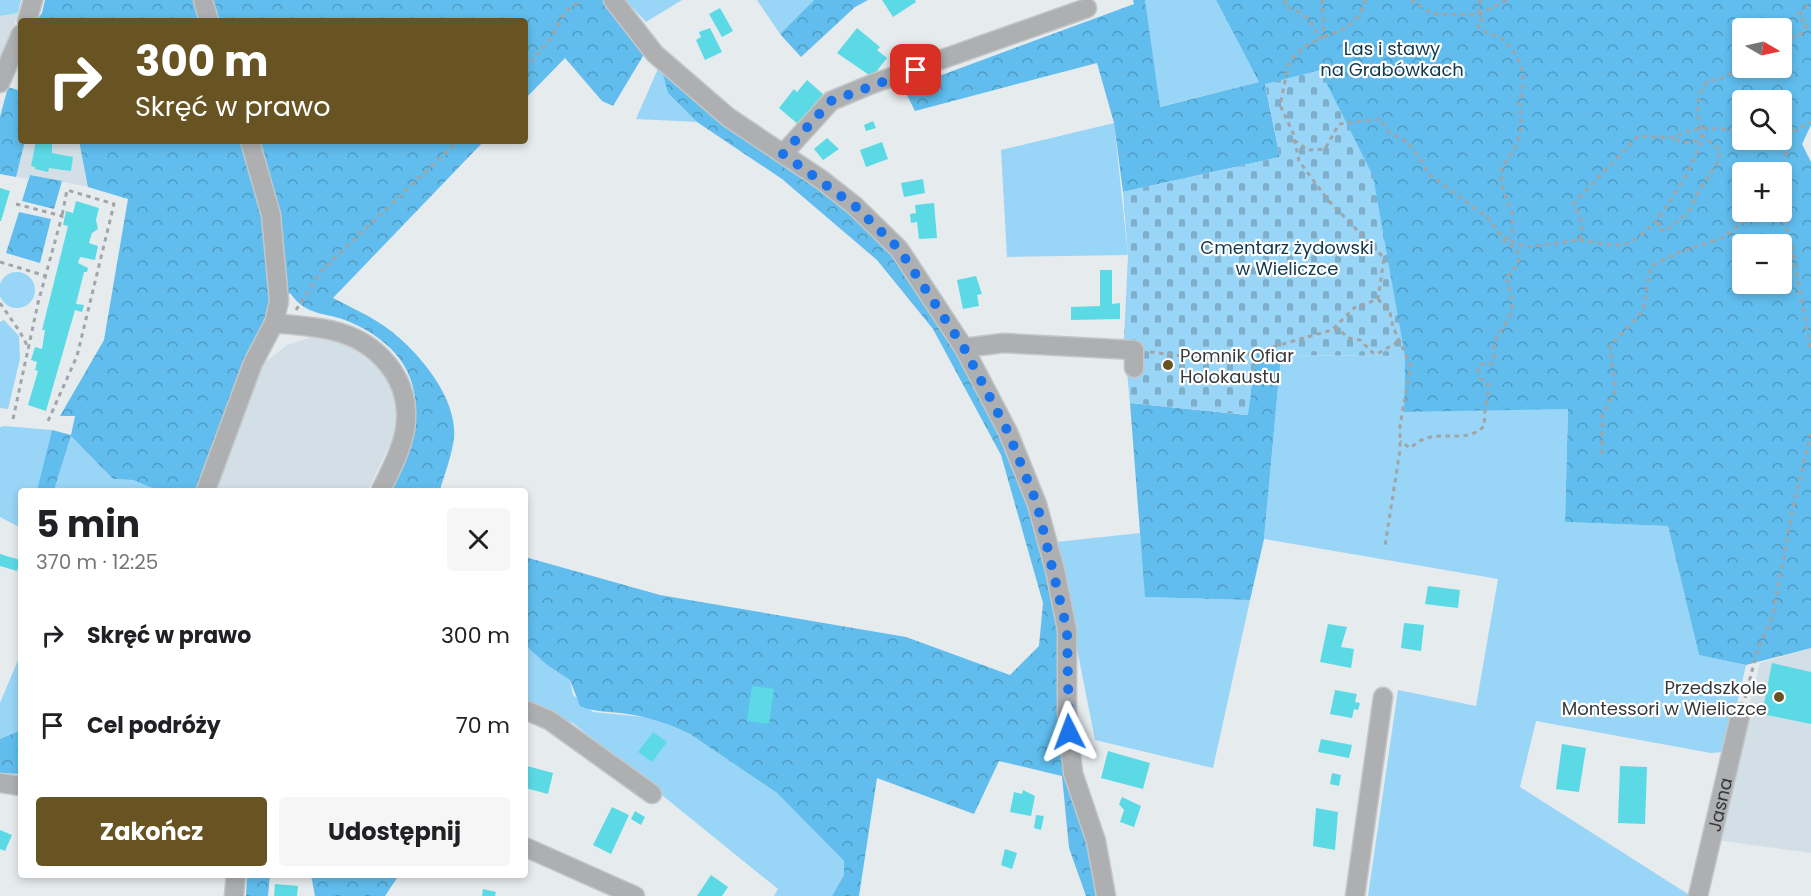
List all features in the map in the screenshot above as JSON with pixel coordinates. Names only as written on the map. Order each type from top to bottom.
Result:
[{"type":"street","points":[[28,18],[33,0]]},
{"type":"street","points":[[203,0],[208,18]]},
{"type":"street","points":[[613,0],[655,54],[729,117],[855,206],[899,249],[964,348],[1008,432],[1037,504],[1049,548],[1067,630],[1067,712],[1073,773],[1096,841],[1106,896]]},
{"type":"street","points":[[783,154],[831,101],[872,84],[1087,8]]},
{"type":"street","points":[[0,83],[18,41]]},
{"type":"street","points":[[207,488],[249,374],[281,324],[271,215],[251,144]]},
{"type":"street","points":[[281,324],[330,330],[363,342],[385,359],[398,379],[405,404],[405,430],[382,488]]},
{"type":"street","points":[[964,348],[1003,343],[1134,359]]},
{"type":"street","points":[[1355,896],[1383,697]]},
{"type":"street","points":[[528,711],[549,720],[652,794]]},
{"type":"street","name":"Jasna","points":[[1698,896],[1741,712]]},
{"type":"street","points":[[0,783],[18,786]]},
{"type":"street","points":[[528,848],[635,896]]},
{"type":"street","points":[[234,896],[236,878]]},
{"type":"path","points":[[528,65],[550,38],[565,12],[580,0]]},
{"type":"path","points":[[1285,0],[1285,6],[1301,11],[1322,38]]},
{"type":"path","points":[[1322,0],[1322,38]]},
{"type":"path","points":[[1365,0],[1356,18],[1341,32],[1322,38],[1301,49],[1290,63],[1280,105],[1294,140],[1299,161],[1328,200],[1384,258],[1377,298]]},
{"type":"path","points":[[1411,0],[1432,14],[1478,15],[1506,0]]},
{"type":"path","points":[[1480,0],[1478,15],[1482,21],[1478,26],[1502,39],[1507,47],[1512,48],[1522,68],[1524,89],[1518,103],[1522,107],[1519,114],[1521,127],[1514,150],[1502,166],[1504,196],[1512,214],[1513,232],[1506,239]]},
{"type":"path","points":[[1792,37],[1801,34],[1806,25],[1797,14],[1811,2]]},
{"type":"path","points":[[1506,239],[1527,247],[1580,240],[1618,244],[1632,241],[1662,211],[1686,178],[1702,136],[1703,128],[1699,120],[1699,91],[1707,81],[1727,77],[1732,71]]},
{"type":"path","points":[[1294,140],[1308,150],[1325,149],[1339,123],[1380,119],[1389,132],[1409,142],[1430,175],[1488,218],[1506,239],[1507,244],[1517,249],[1518,263],[1505,279],[1510,283],[1512,304],[1504,326],[1492,346],[1496,360],[1491,364],[1481,364],[1478,370],[1481,379],[1488,384],[1490,396],[1483,414],[1485,425],[1479,433],[1452,438],[1428,437],[1410,448],[1400,441]]},
{"type":"path","points":[[1792,132],[1811,122]]},
{"type":"path","points":[[1674,138],[1684,132],[1703,128],[1732,129]]},
{"type":"path","points":[[1580,240],[1582,224],[1574,203],[1638,136],[1674,138],[1692,143],[1702,136]]},
{"type":"path","points":[[1662,211],[1659,229],[1665,231],[1688,213],[1697,194],[1711,176],[1718,162],[1720,150],[1702,136]]},
{"type":"path","points":[[281,324],[321,271],[455,144]]},
{"type":"path","points":[[14,419],[67,190],[114,204],[77,356],[48,421]]},
{"type":"path","points":[[16,204],[62,216]]},
{"type":"path","points":[[1602,454],[1602,416],[1615,391],[1610,346],[1644,311],[1651,266],[1677,253],[1722,238],[1744,222]]},
{"type":"path","points":[[1785,222],[1792,247],[1811,351]]},
{"type":"path","points":[[0,262],[46,276]]},
{"type":"path","points":[[1332,330],[1354,308],[1377,298]]},
{"type":"path","points":[[1377,298],[1390,313],[1401,345],[1412,366],[1400,425],[1400,441],[1385,546]]},
{"type":"path","points":[[0,303],[20,332],[29,351]]},
{"type":"path","points":[[1134,359],[1223,361],[1339,329],[1348,338],[1360,340],[1373,353],[1377,354],[1396,343],[1401,345]]},
{"type":"path","points":[[1741,712],[1758,648],[1772,618],[1793,507],[1811,433]]},
{"type":"shaded area","points":[[18,13],[0,60],[0,16]]},
{"type":"shaded area","points":[[24,144],[80,144],[88,187],[30,175],[28,179],[16,177]]},
{"type":"shaded area","points":[[312,337],[343,343],[365,351],[380,367],[393,388],[397,414],[394,436],[369,488],[217,488],[264,363],[287,345]]},
{"type":"shaded area","points":[[1811,648],[1811,853],[1715,840],[1760,663]]},
{"type":"green space","points":[[0,0],[21,0],[18,13],[0,16]]},
{"type":"green space","points":[[45,0],[605,0],[646,51],[613,106],[602,101],[565,58],[528,96],[528,18],[38,18]]},
{"type":"green space","points":[[625,0],[682,0],[646,22]]},
{"type":"green space","points":[[757,0],[814,0],[780,34]]},
{"type":"green space","points":[[814,0],[868,0],[855,7],[801,57],[780,34]]},
{"type":"green space","name":"Las i stawy na Grabówkach","points":[[1133,0],[1145,0],[1160,107],[1259,82],[1216,0],[1811,0],[1811,125],[1802,144],[1811,162],[1811,648],[1746,665],[1699,655],[1668,526],[1565,522],[1568,409],[1404,412],[1405,356],[1265,85],[1280,157],[1123,192],[1114,123],[1097,63],[915,111],[904,89],[1134,4]]},
{"type":"green space","points":[[1145,0],[1216,0],[1259,82],[1159,107]]},
{"type":"green space","points":[[660,64],[668,93],[697,122],[636,119]]},
{"type":"green space","points":[[660,64],[846,206],[907,271],[934,311],[1002,431],[1028,498],[1050,572],[1102,896],[1086,896],[1069,848],[1062,776],[999,761],[974,814],[877,778],[859,896],[832,896],[844,875],[844,861],[777,793],[682,730],[644,717],[597,711],[580,706],[570,680],[547,665],[528,648],[528,558],[660,595],[906,637],[1010,675],[1039,646],[1043,603],[1001,455],[933,329],[877,260],[782,179],[697,122],[668,93]]},
{"type":"green space","name":"Cmentarz żydowski w Wieliczce","points":[[1320,70],[1373,176],[1405,356],[1281,355],[1257,352],[1248,415],[1130,403],[1124,341],[1128,255],[1123,192],[1280,157],[1265,84]]},
{"type":"green space","points":[[8,87],[18,90],[18,144],[24,144],[16,177],[0,174],[0,117]]},
{"type":"green space","points":[[1114,123],[1128,255],[1007,257],[1001,150]]},
{"type":"green space","points":[[80,144],[481,144],[333,298],[391,331],[418,356],[440,387],[453,421],[454,437],[441,488],[393,488],[412,440],[415,416],[414,394],[408,373],[396,354],[376,337],[350,322],[303,307],[290,293],[251,352],[199,488],[152,488],[133,480],[113,479],[71,436],[55,488],[38,488],[52,430],[71,435],[75,416],[60,416],[104,340],[128,199],[88,187]]},
{"type":"green space","points":[[30,175],[62,181],[54,209],[22,201]]},
{"type":"green space","points":[[19,212],[51,219],[40,263],[6,253]]},
{"type":"green space","points":[[17,272],[30,277],[35,290],[30,303],[17,308],[4,303],[-1,290],[4,277]]},
{"type":"green space","points":[[4,320],[19,336],[20,359],[8,409],[0,408],[0,322]]},
{"type":"green space","points":[[1257,352],[1281,355],[1264,539],[1250,600],[1145,597],[1130,403],[1247,415]]},
{"type":"green space","points":[[1281,355],[1405,356],[1404,412],[1568,408],[1565,522],[1668,526],[1699,655],[1746,665],[1727,747],[1722,752],[1711,753],[1536,721],[1520,787],[1691,896],[1368,896],[1398,690],[1476,706],[1498,579],[1264,539]]},
{"type":"green space","points":[[0,427],[52,430],[38,488],[18,488],[18,526],[0,517]]},
{"type":"green space","points":[[71,436],[113,479],[133,480],[152,488],[55,488]]},
{"type":"green space","points":[[1140,533],[1146,597],[1250,600],[1213,768],[1095,740],[1056,542]]},
{"type":"green space","points":[[528,648],[547,665],[570,680],[573,695],[593,712],[654,718],[690,734],[777,793],[844,861],[844,875],[832,896],[774,896],[778,889],[573,723],[528,704]]},
{"type":"green space","points":[[18,660],[18,731],[0,739],[0,703]]},
{"type":"green space","points":[[18,731],[18,774],[0,773],[0,739]]},
{"type":"green space","points":[[247,878],[270,878],[268,896],[246,896]]},
{"type":"green space","points":[[312,878],[397,878],[385,896],[315,896]]},
{"type":"building","points":[[882,0],[915,0],[916,2],[893,17]]},
{"type":"building","points":[[720,8],[733,31],[722,37],[709,14]]},
{"type":"building","points":[[710,28],[722,52],[705,60],[696,40],[701,37],[699,32]]},
{"type":"building","points":[[857,28],[880,47],[877,50],[887,58],[872,77],[837,53]]},
{"type":"building","points":[[807,80],[823,94],[799,125],[779,108],[794,89],[797,92]]},
{"type":"building","points":[[873,121],[876,128],[866,131],[864,125]]},
{"type":"building","points":[[827,138],[839,149],[823,160],[814,149]]},
{"type":"building","points":[[882,142],[888,159],[866,167],[860,150]]},
{"type":"building","points":[[35,144],[52,144],[52,153],[73,157],[71,171],[49,168],[48,172],[31,166]]},
{"type":"building","points":[[923,179],[925,193],[904,197],[901,183]]},
{"type":"building","points":[[0,188],[10,191],[1,221],[0,221]]},
{"type":"building","points":[[76,201],[99,208],[96,220],[98,229],[92,233],[89,243],[98,246],[95,260],[80,257],[78,263],[88,268],[87,272],[84,272],[76,304],[84,305],[82,312],[75,310],[46,411],[28,405],[38,371],[35,370],[37,362],[31,360],[35,347],[42,349],[45,330],[42,330],[68,226],[63,225],[66,211],[73,213]]},
{"type":"building","points":[[934,203],[937,238],[919,239],[917,222],[911,223],[910,214],[916,213],[915,205]]},
{"type":"building","points":[[1100,270],[1112,270],[1112,304],[1120,303],[1120,319],[1071,320],[1071,307],[1100,306]]},
{"type":"building","points":[[976,276],[982,294],[977,295],[979,306],[963,309],[957,280]]},
{"type":"building","points":[[0,554],[18,559],[17,571],[0,566]]},
{"type":"building","points":[[1428,586],[1460,590],[1458,608],[1425,604]]},
{"type":"building","points":[[1404,623],[1424,625],[1421,651],[1401,648]]},
{"type":"building","points":[[1328,624],[1347,627],[1341,647],[1354,649],[1351,668],[1320,662]]},
{"type":"building","points":[[1772,663],[1811,672],[1811,724],[1762,714]]},
{"type":"building","points":[[752,686],[774,689],[769,724],[747,721]]},
{"type":"building","points":[[1335,690],[1357,694],[1355,702],[1360,703],[1358,710],[1354,709],[1352,718],[1330,714]]},
{"type":"building","points":[[653,732],[667,742],[652,762],[638,752]]},
{"type":"building","points":[[1321,739],[1352,745],[1349,758],[1318,752]]},
{"type":"building","points":[[1562,744],[1586,748],[1579,792],[1556,789]]},
{"type":"building","points":[[1108,751],[1150,763],[1143,789],[1101,778]]},
{"type":"building","points":[[528,766],[553,773],[548,794],[528,789]]},
{"type":"building","points":[[1620,766],[1647,767],[1645,824],[1618,823]]},
{"type":"building","points":[[1332,773],[1341,775],[1339,786],[1330,784]]},
{"type":"building","points":[[1023,790],[1035,796],[1031,816],[1010,812],[1014,792],[1022,794]]},
{"type":"building","points":[[1122,797],[1141,806],[1134,827],[1120,822],[1124,810],[1119,804]]},
{"type":"building","points":[[612,807],[629,815],[611,854],[593,845]]},
{"type":"building","points":[[1316,808],[1338,812],[1335,850],[1313,846]]},
{"type":"building","points":[[635,811],[645,817],[641,825],[631,819]]},
{"type":"building","points":[[1036,815],[1044,816],[1041,830],[1034,828]]},
{"type":"building","points":[[0,830],[12,835],[5,851],[0,849]]},
{"type":"building","points":[[1005,849],[1017,853],[1012,869],[1001,865]]},
{"type":"building","points":[[711,875],[728,887],[722,896],[697,896]]},
{"type":"building","points":[[275,884],[298,886],[297,896],[274,896]]},
{"type":"building","points":[[483,889],[496,892],[495,896],[482,896]]},
{"type":"place","name":"Pomnik Ofiar Holokaustu","points":[[1168,365]]},
{"type":"place","name":"Przedszkole Montessori w Wieliczce","points":[[1779,697]]},
{"type":"route","points":[[916,70],[872,84],[831,101],[783,154],[855,206],[899,249],[964,348],[1008,432],[1037,504],[1055,570],[1067,630],[1069,732]]}]
